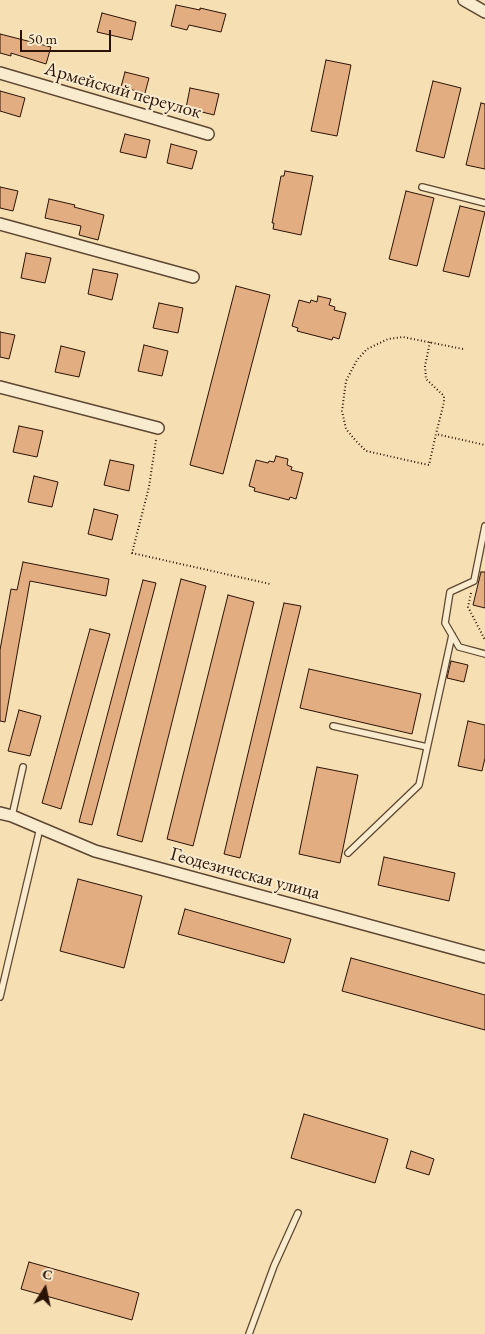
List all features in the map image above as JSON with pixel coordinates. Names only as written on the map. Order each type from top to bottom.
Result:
[{"type":"street","points":[[464,0],[485,12]]},
{"type":"street","name":"Армейский переулок","points":[[0,73],[208,134]]},
{"type":"street","points":[[0,224],[193,277]]},
{"type":"street","points":[[0,387],[158,428]]},
{"type":"street","name":"Геодезическая улица","points":[[0,813],[12,816],[95,851],[485,957]]},
{"type":"lane","points":[[422,187],[485,203]]},
{"type":"lane","points":[[485,526],[474,581],[450,592],[445,623],[459,647],[485,654]]},
{"type":"lane","points":[[348,853],[419,785],[452,635]]},
{"type":"lane","points":[[333,726],[427,747]]},
{"type":"lane","points":[[12,816],[23,767]]},
{"type":"lane","points":[[0,998],[40,828]]},
{"type":"lane","points":[[249,1334],[274,1266],[298,1213]]},
{"type":"path","points":[[430,342],[425,366],[426,379],[444,396],[444,402],[429,465],[366,451],[346,429],[342,411],[346,381],[357,360],[367,349],[388,338],[403,336],[463,349]]},
{"type":"path","points":[[158,428],[150,487],[132,553],[270,584]]},
{"type":"path","points":[[436,434],[485,445]]},
{"type":"path","points":[[474,581],[468,607],[485,640]]},
{"type":"building","points":[[176,5],[226,14],[221,32],[189,25],[187,30],[171,26]]},
{"type":"building","points":[[102,13],[136,22],[132,40],[97,32]]},
{"type":"building","points":[[0,34],[51,47],[46,64],[11,53],[11,56],[0,53]]},
{"type":"building","points":[[326,60],[351,65],[337,136],[311,131]]},
{"type":"building","points":[[125,72],[149,78],[145,93],[121,87]]},
{"type":"building","points":[[433,81],[461,88],[444,158],[416,151]]},
{"type":"building","points":[[190,88],[219,94],[214,115],[186,108]]},
{"type":"building","points":[[0,91],[25,98],[20,117],[0,111]]},
{"type":"building","points":[[481,103],[485,104],[485,169],[466,165]]},
{"type":"building","points":[[125,134],[150,140],[146,158],[120,152]]},
{"type":"building","points":[[171,144],[197,151],[192,169],[167,163]]},
{"type":"building","points":[[285,171],[313,176],[301,235],[273,229],[274,223],[272,223],[281,176],[284,176]]},
{"type":"building","points":[[0,187],[18,191],[13,211],[0,208]]},
{"type":"building","points":[[406,191],[434,198],[417,266],[389,259]]},
{"type":"building","points":[[49,199],[75,205],[74,207],[104,215],[98,240],[79,235],[81,226],[45,218]]},
{"type":"building","points":[[460,206],[485,212],[469,277],[443,271]]},
{"type":"building","points":[[26,253],[51,258],[45,283],[21,278]]},
{"type":"building","points":[[93,269],[118,274],[112,300],[88,294]]},
{"type":"building","points":[[236,286],[270,295],[223,474],[190,465]]},
{"type":"building","points":[[318,296],[331,299],[329,305],[335,307],[334,310],[346,313],[339,339],[333,337],[332,340],[297,331],[298,328],[292,326],[299,300],[310,303],[311,300],[317,302]]},
{"type":"building","points":[[159,303],[183,308],[178,333],[153,328]]},
{"type":"building","points":[[0,332],[15,335],[9,359],[0,357]]},
{"type":"building","points":[[144,345],[168,351],[162,376],[138,371]]},
{"type":"building","points":[[61,346],[85,352],[79,377],[55,372]]},
{"type":"building","points":[[19,426],[43,431],[37,457],[13,452]]},
{"type":"building","points":[[276,456],[288,459],[287,465],[292,467],[291,470],[303,473],[296,499],[290,497],[289,500],[254,491],[255,488],[249,486],[256,460],[268,463],[269,461],[274,462]]},
{"type":"building","points":[[110,460],[134,465],[129,491],[104,485]]},
{"type":"building","points":[[34,476],[58,482],[52,507],[28,502]]},
{"type":"building","points":[[94,509],[118,515],[112,540],[88,534]]},
{"type":"building","points":[[23,562],[109,579],[106,596],[30,581],[5,722],[0,721],[0,650],[11,589],[17,590]]},
{"type":"building","points":[[481,572],[485,572],[485,608],[473,605]]},
{"type":"building","points":[[181,579],[206,586],[142,842],[117,835]]},
{"type":"building","points":[[143,580],[156,583],[92,825],[79,822]]},
{"type":"building","points":[[228,595],[254,602],[193,846],[167,839]]},
{"type":"building","points":[[284,603],[301,606],[240,858],[224,854]]},
{"type":"building","points":[[90,629],[110,634],[61,809],[42,803]]},
{"type":"building","points":[[451,661],[468,665],[464,682],[447,678]]},
{"type":"building","points":[[309,669],[421,694],[412,734],[300,708]]},
{"type":"building","points":[[19,710],[41,716],[30,756],[8,751]]},
{"type":"building","points":[[468,721],[485,725],[485,758],[482,771],[458,766]]},
{"type":"building","points":[[317,767],[358,775],[340,863],[299,854]]},
{"type":"building","points":[[384,857],[455,873],[449,901],[378,885]]},
{"type":"building","points":[[78,879],[142,896],[124,968],[60,951]]},
{"type":"building","points":[[185,909],[291,939],[284,963],[178,934]]},
{"type":"building","points":[[351,958],[485,995],[485,1030],[342,991]]},
{"type":"building","points":[[304,1114],[388,1139],[375,1183],[291,1158]]},
{"type":"building","points":[[411,1151],[434,1159],[429,1175],[406,1168]]},
{"type":"building","points":[[29,1262],[139,1293],[132,1320],[21,1289]]}]
